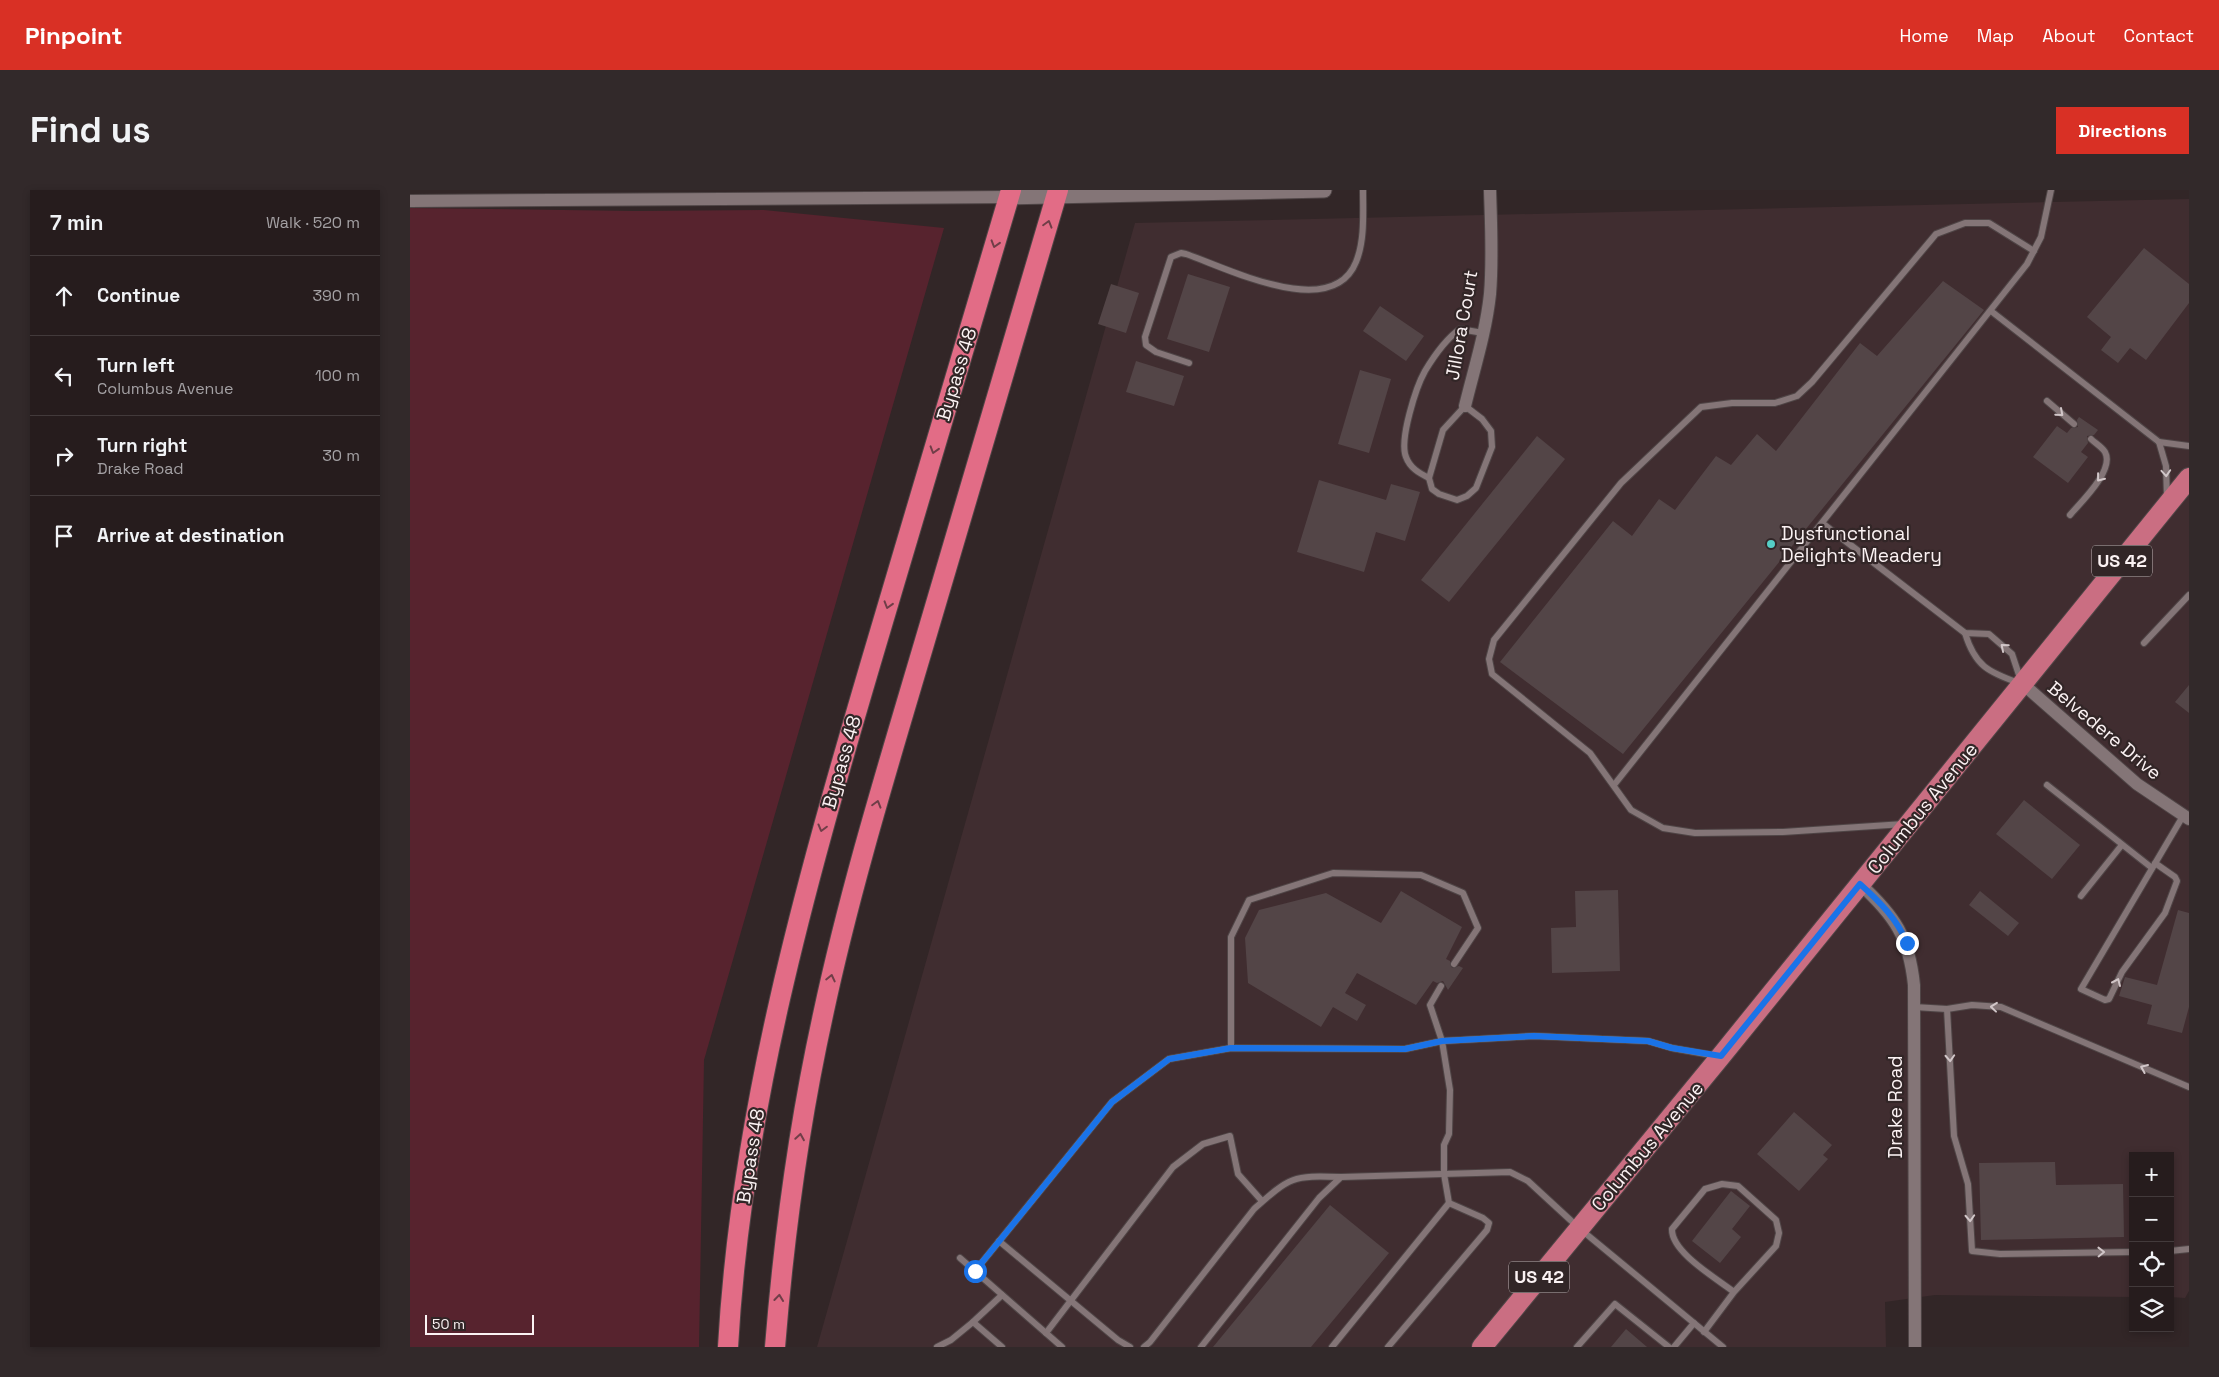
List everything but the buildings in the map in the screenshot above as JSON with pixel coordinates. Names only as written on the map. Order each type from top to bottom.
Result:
[{"type":"highway","name":"Bypass 48","points":[[728,1347],[735,1259],[746,1172],[763,1077],[798,916],[827,811],[1010,193]]},
{"type":"highway","points":[[775,1347],[789,1207],[804,1110],[823,1014],[844,928],[874,813],[1057,193]]},
{"type":"main road","name":"Columbus Avenue","points":[[1482,1347],[1721,1056],[2189,478]]},
{"type":"street","points":[[410,201],[469,195],[1324,190]]},
{"type":"street","name":"Jillora Court","points":[[1465,406],[1490,295],[1492,262],[1490,190]]},
{"type":"street","name":"Belvedere Drive","points":[[2023,684],[2137,784],[2186,817]]},
{"type":"street","name":"Drake Road","points":[[1860,884],[1883,905],[1903,934],[1912,964],[1914,1007],[1915,1347]]},
{"type":"lane","points":[[1189,363],[1156,352],[1146,344],[1145,337],[1171,257],[1181,253],[1186,254],[1270,284],[1309,291],[1323,290],[1341,280],[1356,264],[1362,229],[1363,190]]},
{"type":"lane","points":[[1614,785],[2027,264],[2041,237],[2051,190]]},
{"type":"lane","points":[[1910,823],[1817,831],[1695,833],[1662,828],[1631,810],[1590,753],[1492,674],[1489,659],[1494,640],[1621,483],[1701,407],[1732,403],[1775,403],[1797,396],[1812,382],[1936,234],[1965,223],[1989,223],[2034,251]]},
{"type":"lane","points":[[1991,311],[2159,442],[2189,446]]},
{"type":"lane","points":[[1429,478],[1416,472],[1406,457],[1405,445],[1407,424],[1424,372],[1452,335],[1460,329],[1483,332]]},
{"type":"lane","points":[[2047,401],[2074,424]]},
{"type":"lane","points":[[1465,406],[1482,418],[1491,431],[1492,447],[1476,488],[1467,496],[1458,500],[1439,494],[1432,489],[1429,478],[1442,430],[1465,406]]},
{"type":"lane","points":[[2070,515],[2106,472],[2107,458],[2105,451],[2091,439]]},
{"type":"lane","points":[[2159,442],[2166,466],[2168,504]]},
{"type":"lane","points":[[1822,523],[1965,633],[1971,652],[1991,673],[2023,684]]},
{"type":"lane","points":[[2144,643],[2189,595]]},
{"type":"lane","points":[[1965,633],[1989,634],[2012,654],[2023,684]]},
{"type":"lane","points":[[2046,785],[2121,846],[2154,865],[2175,877],[2177,881],[2165,913],[2122,972],[2109,999],[2105,1000],[2081,989],[2154,865],[2186,817]]},
{"type":"lane","points":[[2081,896],[2121,846]]},
{"type":"lane","points":[[1231,1048],[1231,937],[1249,900],[1333,873],[1421,874],[1464,893],[1478,928],[1454,964]]},
{"type":"lane","points":[[1332,1347],[1449,1203],[1444,1174],[1444,1145],[1449,1134],[1450,1090],[1442,1041],[1430,1005],[1442,986]]},
{"type":"lane","points":[[1914,1007],[1947,1009],[1972,1005],[2001,1007],[2189,1087]]},
{"type":"lane","points":[[1947,1009],[1954,1136],[1968,1184],[1972,1251],[2000,1254],[2129,1252]]},
{"type":"lane","points":[[975,1271],[1112,1102],[1169,1059],[1231,1048],[1405,1049],[1442,1041],[1534,1036],[1648,1041],[1672,1048],[1721,1056]]},
{"type":"lane","points":[[1046,1333],[1173,1167],[1204,1144],[1230,1136],[1238,1174],[1262,1201]]},
{"type":"lane","points":[[1144,1347],[1150,1342],[1254,1209],[1285,1182],[1306,1175],[1341,1178],[1510,1172],[1528,1181],[1579,1228],[1722,1347]]},
{"type":"lane","points":[[1201,1347],[1319,1198],[1341,1178]]},
{"type":"lane","points":[[1704,1332],[1734,1292],[1776,1246],[1779,1233],[1776,1220],[1738,1186],[1722,1184],[1705,1189],[1672,1229],[1672,1236],[1681,1251],[1734,1292]]},
{"type":"lane","points":[[1388,1347],[1487,1230],[1489,1224],[1483,1218],[1449,1203]]},
{"type":"lane","points":[[999,1241],[1118,1340],[1130,1347]]},
{"type":"lane","points":[[2174,1251],[2189,1249]]},
{"type":"lane","points":[[960,1258],[1062,1347]]},
{"type":"lane","points":[[937,1347],[952,1340],[1002,1295]]},
{"type":"lane","points":[[1577,1347],[1615,1304],[1670,1347]]},
{"type":"lane","points":[[973,1322],[1002,1347]]},
{"type":"lane","points":[[1674,1347],[1694,1323]]},
{"type":"lane","points":[[1655,1347],[1660,1340]]},
{"type":"shaded area","points":[[2189,199],[2189,1291],[2185,1298],[2174,1297],[2174,1152],[2129,1152],[2129,1297],[1935,1295],[1885,1302],[1886,1347],[817,1347],[1135,223]]},
{"type":"shaded area","points":[[410,208],[635,211],[764,210],[944,228],[704,1060],[699,1347],[410,1347]]},
{"type":"place","name":"Dysfunctional Delights Meadery","points":[[1771,544]]},
{"type":"route","points":[[975,1271],[1112,1102],[1169,1059],[1231,1048],[1405,1049],[1442,1041],[1534,1036],[1648,1041],[1672,1048],[1721,1056],[1860,884],[1883,905],[1907,943]]}]
